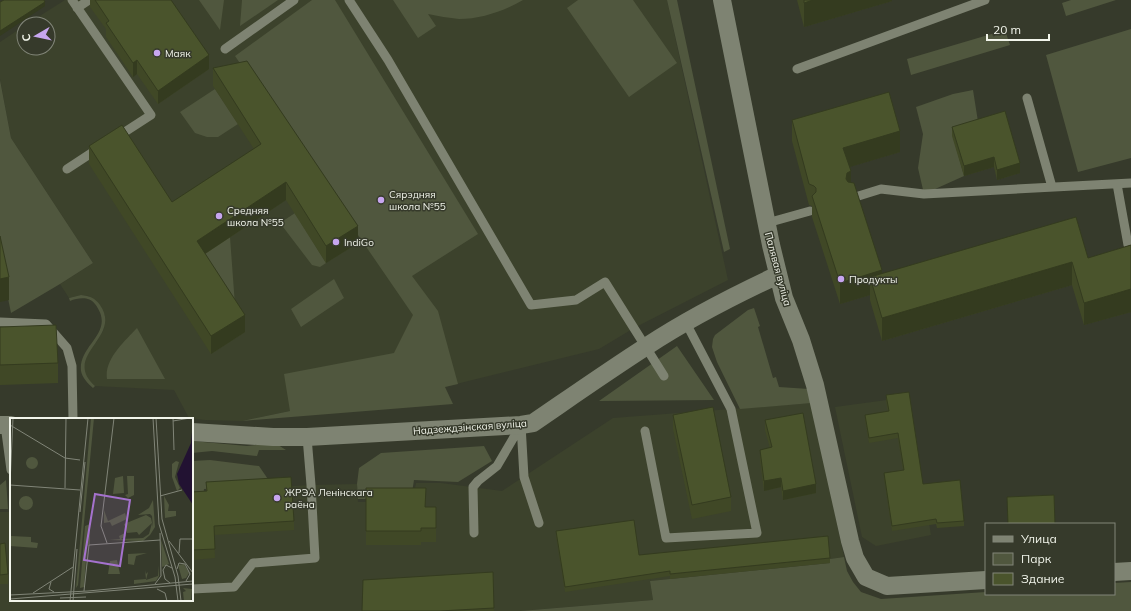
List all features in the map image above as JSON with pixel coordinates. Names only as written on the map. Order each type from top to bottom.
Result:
[{"type":"street","name":"Палявая вуліца","points":[[722,0],[778,275],[784,298],[801,340],[816,385],[854,558],[866,577],[887,586],[985,580]]},
{"type":"street","name":"Надзеждзінская вуліца","points":[[193,432],[273,437],[307,437],[521,425],[533,423],[646,346],[754,286],[778,275]]},
{"type":"street","points":[[1115,572],[1131,571]]},
{"type":"lane","points":[[67,169],[151,115],[75,4],[89,0]]},
{"type":"lane","points":[[225,49],[294,0]]},
{"type":"lane","points":[[349,0],[388,60],[531,305],[576,300],[605,282],[664,376]]},
{"type":"lane","points":[[797,69],[985,0]]},
{"type":"lane","points":[[1027,98],[1052,187]]},
{"type":"lane","points":[[852,198],[882,190],[924,194],[1131,183]]},
{"type":"lane","points":[[1117,184],[1128,245],[1131,244]]},
{"type":"lane","points":[[767,223],[810,210]]},
{"type":"lane","points":[[0,322],[46,324],[66,348],[72,366],[73,418]]},
{"type":"lane","points":[[645,432],[666,538],[757,533],[732,409],[686,323]]},
{"type":"lane","points":[[5,425],[10,462]]},
{"type":"lane","points":[[521,425],[524,477],[539,522]]},
{"type":"lane","points":[[474,533],[473,487],[478,481],[497,466],[521,425]]},
{"type":"lane","points":[[193,589],[234,587],[253,563],[315,558],[307,437]]},
{"type":"shaded area","name":"Сярэдняя школа №55","points":[[65,0],[667,0],[728,280],[634,328],[599,349],[444,387],[290,411],[242,421],[189,418],[174,390],[95,386],[88,380],[84,372],[84,364],[88,353],[104,329],[105,315],[89,296],[81,295],[69,298],[60,284],[93,263],[11,138],[0,79],[0,42],[16,31],[16,56],[56,56],[56,16],[40,16]]},
{"type":"shaded area","points":[[909,397],[931,535],[876,546],[862,537],[835,407]]},
{"type":"shaded area","points":[[812,403],[844,557],[830,559],[831,563],[650,581],[653,600],[520,611],[0,611],[0,512],[10,512],[10,601],[193,601],[193,501],[206,491],[357,484],[358,502],[412,502],[416,483],[441,483],[502,491],[613,418]]},
{"type":"green space","points":[[199,0],[224,0],[220,30]]},
{"type":"green space","points":[[242,0],[278,0],[240,26]]},
{"type":"green space","points":[[312,0],[335,0],[478,234],[412,276],[438,311],[458,384],[445,387],[453,404],[242,421],[290,411],[284,374],[394,353],[413,315],[235,56]]},
{"type":"green space","points":[[393,0],[523,0],[508,8],[476,18],[459,19],[428,14],[436,26],[418,38]]},
{"type":"green space","points":[[578,0],[633,0],[677,63],[629,97],[567,8]]},
{"type":"green space","points":[[667,0],[677,0],[730,249],[724,252]]},
{"type":"green space","points":[[1071,0],[1116,0],[1066,16],[1062,3]]},
{"type":"green space","points":[[1131,29],[1131,158],[1078,172],[1046,55]]},
{"type":"green space","points":[[1005,30],[1010,45],[911,75],[907,59]]},
{"type":"green space","points":[[0,80],[11,138],[93,263],[11,313],[0,259]]},
{"type":"green space","points":[[215,89],[238,124],[218,137],[207,137],[195,133],[180,112]]},
{"type":"green space","points":[[973,90],[979,128],[953,136],[964,176],[924,194],[918,168],[923,134],[916,107],[953,94]]},
{"type":"green space","points":[[295,213],[326,263],[320,267],[312,265],[280,223]]},
{"type":"green space","points":[[230,237],[236,319],[197,259]]},
{"type":"green space","points":[[334,279],[344,298],[301,327],[291,309]]},
{"type":"green space","points":[[81,295],[94,299],[100,305],[105,317],[104,327],[100,337],[88,355],[85,365],[86,375],[95,386],[93,388],[87,382],[81,371],[85,353],[99,331],[102,323],[101,314],[93,301],[80,299],[70,301],[69,298]]},
{"type":"green space","points":[[754,308],[773,378],[776,377],[779,387],[809,389],[812,403],[740,409],[717,362],[712,347],[713,339],[715,335],[748,310]]},
{"type":"green space","points":[[137,328],[165,379],[107,379],[109,364],[116,351]]},
{"type":"green space","points":[[677,346],[714,400],[599,401]]},
{"type":"green space","points":[[193,441],[247,446],[275,443],[286,450],[259,450],[257,456],[212,451],[193,453]]},
{"type":"green space","points":[[484,446],[492,461],[458,482],[414,480],[411,499],[358,499],[357,484],[359,468],[381,453]]},
{"type":"green space","points":[[210,460],[259,466],[272,485],[204,489],[203,497],[193,498],[193,461]]},
{"type":"green space","points":[[6,480],[8,509],[0,509],[0,485]]},
{"type":"green space","points":[[844,557],[847,571],[861,592],[881,599],[985,592],[985,595],[1115,595],[1115,583],[1131,582],[1131,611],[520,611],[653,600],[650,581],[830,563],[830,559]]},
{"type":"building","points":[[4,0],[44,0],[45,2],[23,16],[16,16],[16,21],[0,31],[0,2]]},
{"type":"building","name":"Маяк","points":[[95,0],[171,0],[209,55],[158,91],[137,60],[133,63],[106,23],[109,21]]},
{"type":"building","points":[[804,0],[813,0],[804,3]]},
{"type":"building","name":"Средняя школа №55","points":[[247,61],[358,226],[326,246],[286,182],[197,241],[245,315],[211,336],[89,146],[122,125],[172,202],[261,144],[213,68]]},
{"type":"building","points":[[889,92],[900,131],[843,148],[851,171],[847,173],[846,179],[848,182],[854,183],[882,270],[840,283],[812,196],[816,192],[816,188],[809,184],[792,120]]},
{"type":"building","points":[[1005,111],[1020,163],[997,170],[994,157],[964,166],[952,127]]},
{"type":"building","points":[[1076,217],[1088,258],[1131,245],[1131,289],[1084,303],[1072,262],[882,318],[870,277]]},
{"type":"building","points":[[0,236],[9,277],[0,279]]},
{"type":"building","points":[[56,325],[58,363],[0,365],[0,327]]},
{"type":"building","points":[[909,392],[923,484],[960,480],[964,521],[937,523],[936,519],[892,526],[884,473],[904,470],[898,433],[869,438],[865,415],[889,411],[886,395]]},
{"type":"building","points":[[713,407],[731,497],[692,505],[673,415]]},
{"type":"building","points":[[803,413],[816,484],[783,491],[781,478],[764,481],[760,450],[772,447],[765,420]]},
{"type":"building","points":[[291,477],[294,521],[214,526],[215,549],[193,550],[193,492],[207,491],[206,482]]},
{"type":"building","points":[[366,488],[426,488],[425,507],[436,507],[436,528],[421,528],[421,531],[366,531]]},
{"type":"building","points":[[1054,495],[1055,523],[1008,523],[1007,497]]},
{"type":"building","points":[[634,520],[639,555],[828,536],[830,558],[670,574],[670,571],[565,587],[556,531]]},
{"type":"building","points":[[5,543],[8,574],[0,575],[0,544]]},
{"type":"building","points":[[493,572],[494,608],[440,611],[362,611],[363,580]]},
{"type":"place","name":"Маяк","points":[[157,53]]},
{"type":"place","name":"Сярэдняя школа №55","points":[[381,200]]},
{"type":"place","name":"Средняя школа №55","points":[[219,216]]},
{"type":"place","name":"IndiGo","points":[[336,242]]},
{"type":"place","name":"Продукты","points":[[841,279]]},
{"type":"place","name":"ЖРЭА Ленінскага раёна","points":[[277,498]]}]
